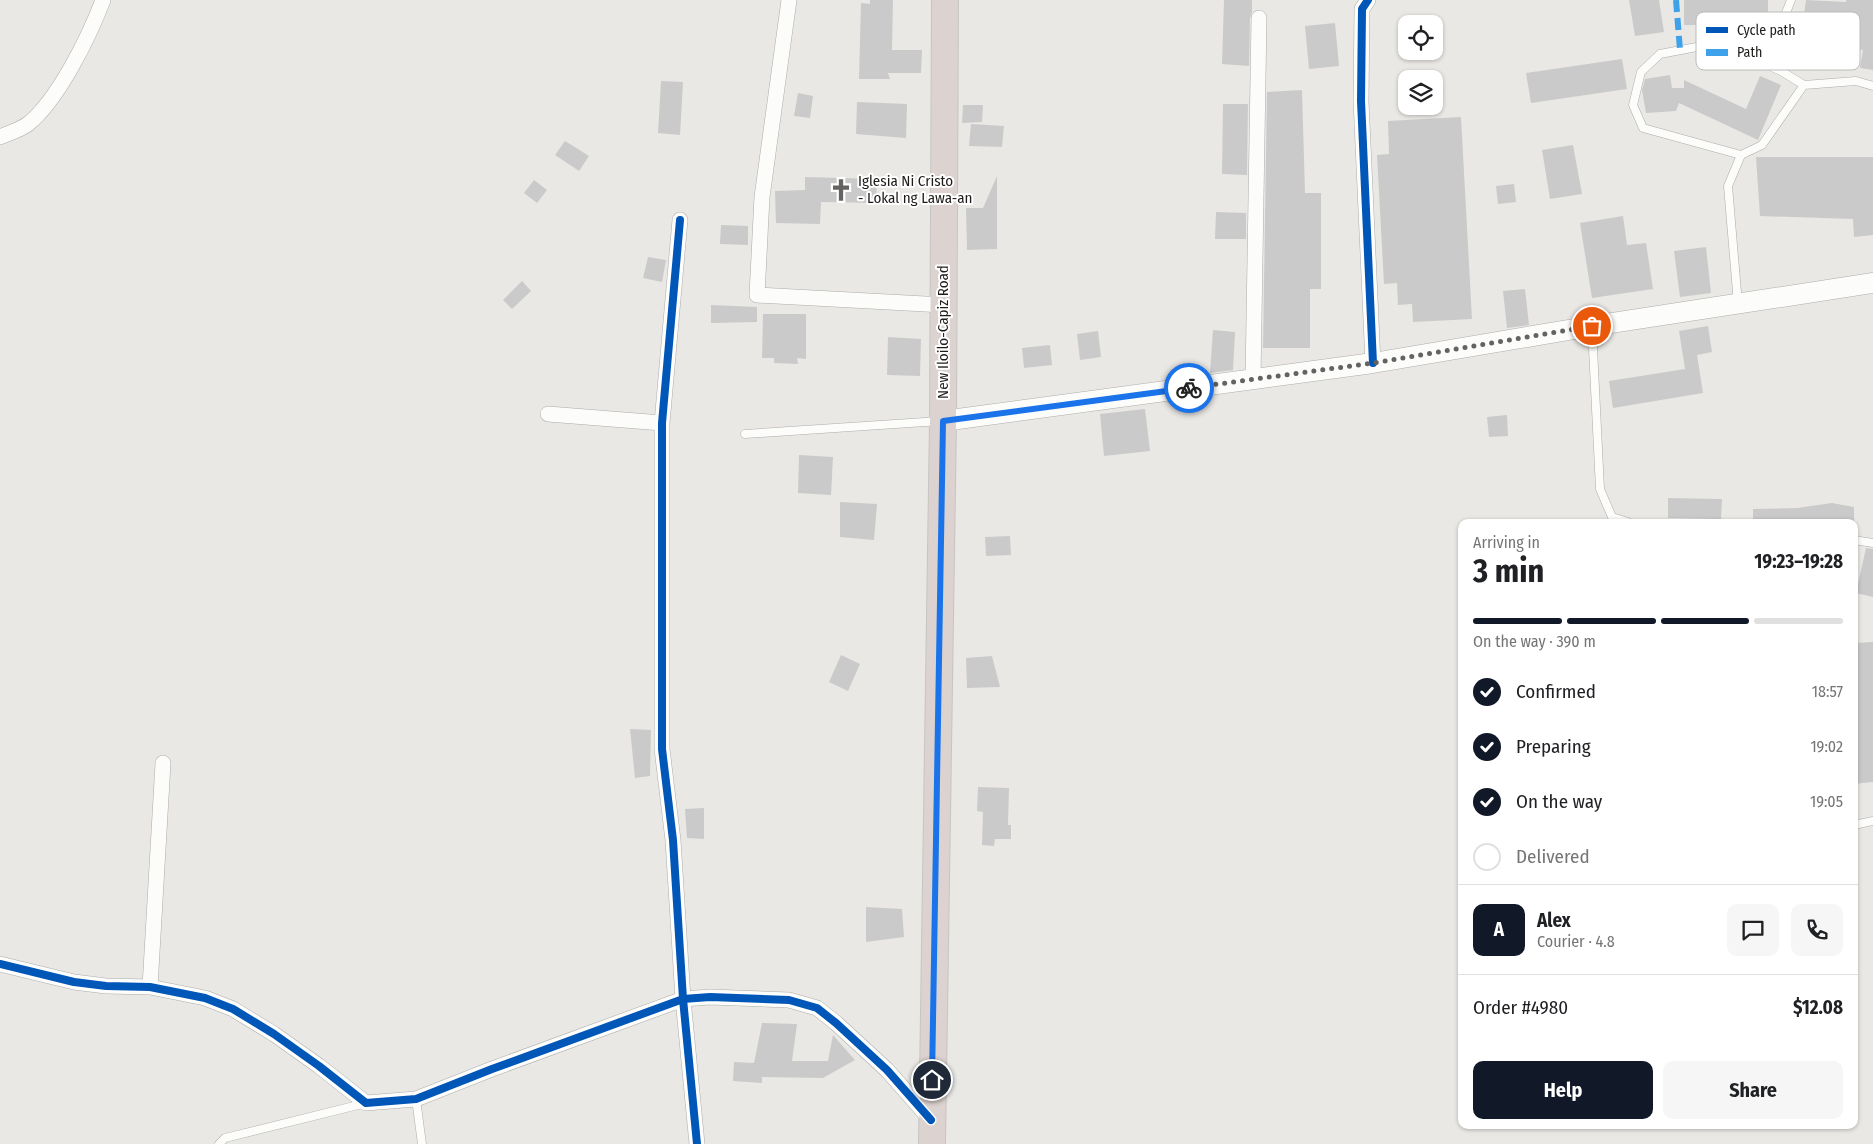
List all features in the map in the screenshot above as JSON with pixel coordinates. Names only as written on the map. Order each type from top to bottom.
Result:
[{"type":"highway","name":"New Iloilo-Capiz Road","points":[[931,1132],[943,421],[945,0]]},
{"type":"main road","points":[[943,421],[1373,363],[1592,326],[1873,283]]},
{"type":"street","points":[[0,137],[27,124],[55,95],[96,19],[103,0]]},
{"type":"street","points":[[788,0],[762,197],[758,295],[944,304]]},
{"type":"street","points":[[1368,0],[1362,9],[1361,101],[1373,363]]},
{"type":"street","points":[[1253,379],[1258,18]]},
{"type":"street","points":[[680,220],[662,423],[662,749],[673,840],[683,999],[697,1144]]},
{"type":"street","points":[[548,414],[662,423]]},
{"type":"street","points":[[150,987],[163,763]]},
{"type":"street","points":[[0,964],[74,982],[106,986],[150,987],[205,998],[233,1010],[274,1034],[366,1103],[416,1099],[683,999],[710,997],[789,1000],[816,1008],[836,1023],[888,1070],[931,1132]]},
{"type":"lane","points":[[1786,12],[1791,0]]},
{"type":"lane","points":[[1696,47],[1660,54],[1640,72],[1633,105],[1643,128],[1741,155],[1762,145],[1804,85]]},
{"type":"lane","points":[[1777,70],[1804,85],[1856,82],[1873,86]]},
{"type":"lane","points":[[1738,304],[1728,186],[1741,155]]},
{"type":"lane","points":[[1592,326],[1600,489],[1612,517],[1617,519]]},
{"type":"lane","points":[[745,434],[943,421]]},
{"type":"lane","points":[[1858,540],[1873,542]]},
{"type":"lane","points":[[1858,824],[1873,821]]},
{"type":"lane","points":[[416,1099],[422,1144]]},
{"type":"lane","points":[[219,1144],[225,1138],[366,1103]]},
{"type":"building","points":[[870,0],[893,0],[892,50],[922,50],[921,73],[888,73],[890,79],[859,79],[861,3],[870,4]]},
{"type":"building","points":[[1224,0],[1252,0],[1249,66],[1222,64]]},
{"type":"building","points":[[1629,0],[1659,0],[1664,32],[1635,36]]},
{"type":"building","points":[[1684,0],[1768,0],[1768,12],[1696,12],[1696,25],[1684,25]]},
{"type":"building","points":[[1806,0],[1846,2],[1846,0],[1873,0],[1873,70],[1860,68],[1863,50],[1860,49],[1860,12],[1804,12]]},
{"type":"building","points":[[1335,23],[1339,66],[1309,69],[1305,26]]},
{"type":"building","points":[[1622,59],[1627,89],[1531,103],[1526,73]]},
{"type":"building","points":[[1670,75],[1672,88],[1684,88],[1684,80],[1746,109],[1760,76],[1781,85],[1758,140],[1679,103],[1676,111],[1646,113],[1642,90],[1645,79]]},
{"type":"building","points":[[661,81],[683,82],[680,135],[658,133]]},
{"type":"building","points":[[1302,90],[1305,193],[1321,193],[1321,289],[1310,289],[1310,348],[1263,348],[1267,92]]},
{"type":"building","points":[[798,93],[813,96],[810,118],[794,116]]},
{"type":"building","points":[[857,102],[907,104],[906,138],[856,134]]},
{"type":"building","points":[[1223,104],[1248,104],[1247,175],[1222,174]]},
{"type":"building","points":[[963,105],[983,105],[982,122],[962,123]]},
{"type":"building","points":[[1461,117],[1472,319],[1413,322],[1412,304],[1398,305],[1397,283],[1384,284],[1377,155],[1389,154],[1388,121]]},
{"type":"building","points":[[971,124],[1004,126],[1002,147],[969,146]]},
{"type":"building","points":[[565,141],[589,156],[579,171],[555,155]]},
{"type":"building","points":[[1573,145],[1582,194],[1550,199],[1542,150]]},
{"type":"building","points":[[1756,157],[1873,157],[1873,235],[1854,237],[1853,219],[1760,216]]},
{"type":"building","points":[[997,176],[997,249],[967,250],[966,208],[983,208]]},
{"type":"building","points":[[805,177],[877,179],[876,203],[821,202],[820,224],[776,223],[775,191],[805,190]]},
{"type":"building","points":[[534,180],[547,190],[537,203],[524,193]]},
{"type":"building","points":[[1514,184],[1516,202],[1498,204],[1496,186]]},
{"type":"building","points":[[1216,212],[1246,213],[1246,239],[1215,239]]},
{"type":"building","points":[[1623,216],[1627,245],[1646,243],[1653,289],[1592,298],[1580,223]]},
{"type":"building","points":[[721,225],[748,226],[748,245],[720,244]]},
{"type":"building","points":[[1706,247],[1711,293],[1680,297],[1674,251]]},
{"type":"building","points":[[648,257],[666,260],[662,282],[643,278]]},
{"type":"building","points":[[522,281],[531,291],[512,309],[503,300]]},
{"type":"building","points":[[1525,289],[1529,325],[1507,328],[1503,291]]},
{"type":"building","points":[[711,305],[757,307],[757,322],[711,323]]},
{"type":"building","points":[[763,314],[806,314],[806,359],[797,358],[798,364],[774,363],[774,358],[762,358]]},
{"type":"building","points":[[1708,326],[1712,352],[1697,355],[1703,393],[1613,408],[1609,381],[1685,369],[1679,331]]},
{"type":"building","points":[[1213,330],[1235,332],[1233,370],[1210,373]]},
{"type":"building","points":[[1098,331],[1101,357],[1080,360],[1077,334]]},
{"type":"building","points":[[888,337],[921,339],[920,376],[887,375]]},
{"type":"building","points":[[1050,345],[1052,365],[1024,368],[1022,348]]},
{"type":"building","points":[[1145,409],[1150,451],[1104,456],[1100,414]]},
{"type":"building","points":[[1507,415],[1508,436],[1489,437],[1487,417]]},
{"type":"building","points":[[799,455],[833,457],[831,495],[798,493]]},
{"type":"building","points":[[1668,498],[1722,499],[1721,519],[1668,518]]},
{"type":"building","points":[[840,502],[877,504],[874,540],[840,537]]},
{"type":"building","points":[[1832,503],[1854,507],[1854,519],[1753,519],[1753,509],[1797,508]]},
{"type":"building","points":[[1010,536],[1011,555],[986,556],[985,537]]},
{"type":"building","points":[[1866,548],[1873,549],[1873,597],[1858,593],[1858,584]]},
{"type":"building","points":[[1873,642],[1873,782],[1858,784],[1858,643]]},
{"type":"building","points":[[841,655],[860,664],[848,691],[829,682]]},
{"type":"building","points":[[992,656],[1000,687],[967,688],[966,658]]},
{"type":"building","points":[[630,729],[651,730],[650,776],[635,778]]},
{"type":"building","points":[[978,787],[1009,788],[1008,825],[1011,825],[1011,839],[995,839],[994,846],[982,845],[983,812],[977,811]]},
{"type":"building","points":[[704,808],[704,839],[687,838],[685,809]]},
{"type":"building","points":[[866,907],[902,909],[904,937],[866,942]]},
{"type":"building","points":[[762,1023],[797,1024],[792,1061],[828,1061],[833,1035],[855,1060],[823,1078],[762,1077],[762,1083],[733,1081],[734,1062],[754,1063]]},
{"type":"marked path","points":[[1676,0],[1680,50]]},
{"type":"cycle path","points":[[1368,0],[1362,9],[1361,101],[1373,363]]},
{"type":"cycle path","points":[[680,220],[662,423],[662,749],[673,840],[683,999],[697,1144]]},
{"type":"cycle path","points":[[0,964],[74,982],[106,986],[150,987],[205,998],[233,1009],[274,1034],[366,1103],[416,1099],[683,999],[710,997],[789,1000],[817,1008],[836,1023],[887,1070],[931,1120]]},
{"type":"way so far","points":[[1189,388],[1373,363],[1592,326]]},
{"type":"place","name":"Iglesia Ni Cristo - Lokal ng Lawa-an","points":[[841,190]]},
{"type":"route","points":[[932,1080],[943,421],[1189,388]]}]
